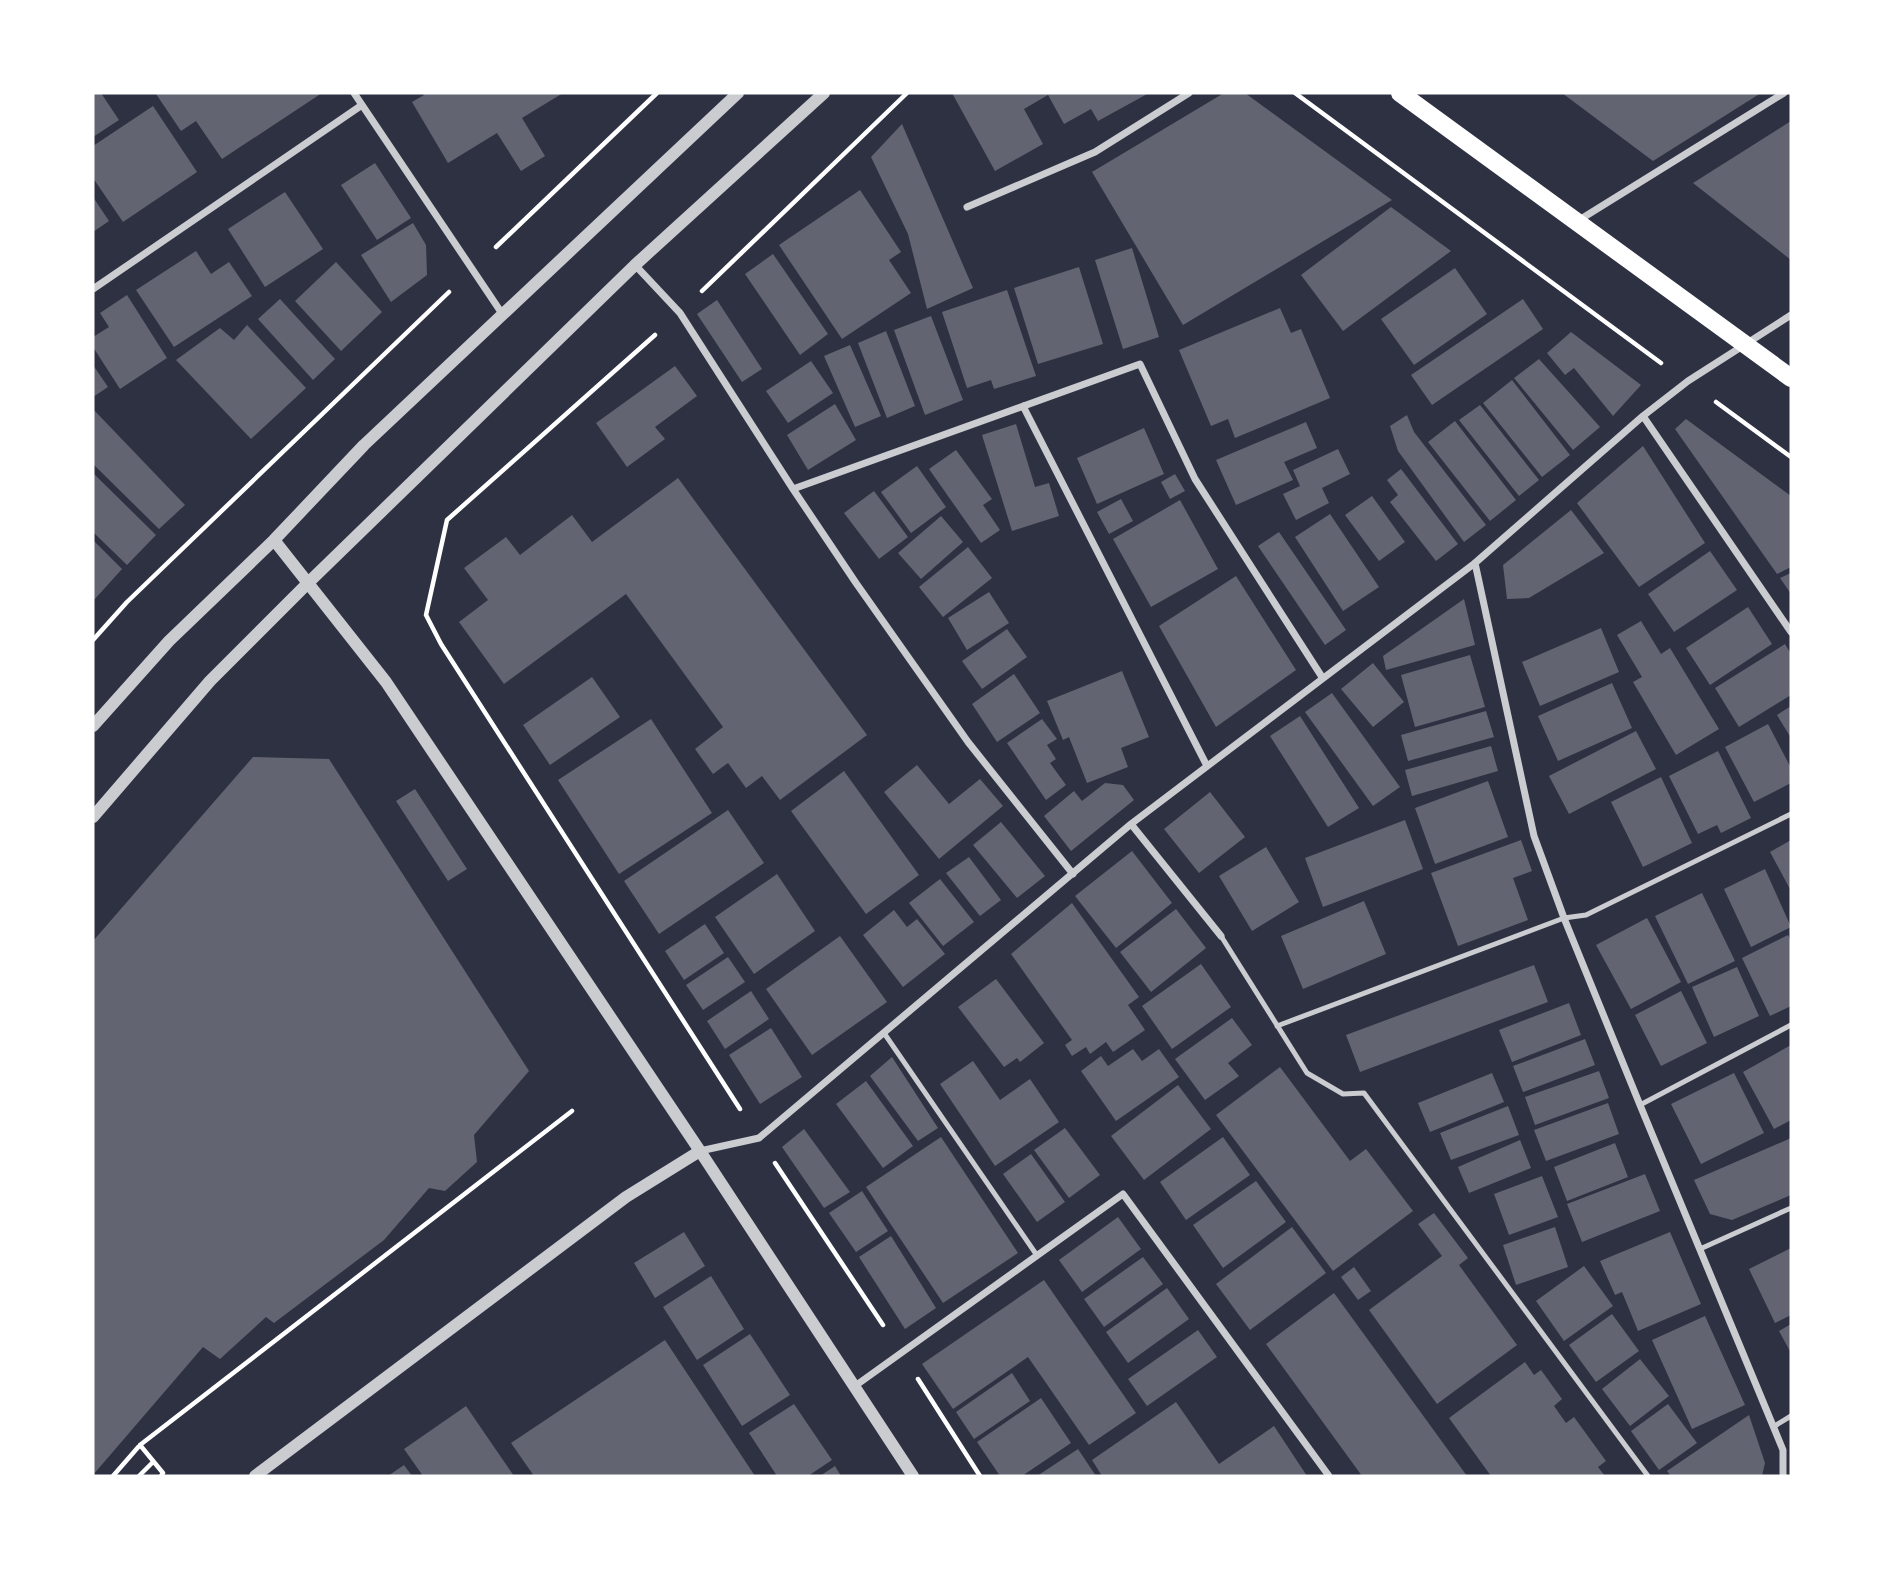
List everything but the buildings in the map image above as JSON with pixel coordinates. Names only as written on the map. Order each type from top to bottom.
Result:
[{"type":"main road","points":[[1400,93],[1791,378]]},
{"type":"street","points":[[354,93],[503,315]]},
{"type":"street","points":[[93,726],[169,641],[274,540],[364,445],[738,93]]},
{"type":"street","points":[[93,817],[210,681],[308,583],[635,265],[824,93]]},
{"type":"street","points":[[967,207],[1095,152],[1189,93]]},
{"type":"street","points":[[1576,222],[1784,93]]},
{"type":"street","points":[[93,289],[362,105]]},
{"type":"street","points":[[635,265],[680,313],[793,489],[968,742],[1073,874]]},
{"type":"street","points":[[255,1476],[626,1196],[700,1151],[759,1138],[1131,824],[1475,563],[1643,416],[1688,382],[1791,315]]},
{"type":"street","points":[[793,489],[1140,365],[1195,479],[1322,677]]},
{"type":"street","points":[[1023,406],[1207,766]]},
{"type":"street","points":[[1643,416],[1791,632]]},
{"type":"street","points":[[274,540],[386,682],[914,1476]]},
{"type":"street","points":[[1475,563],[1534,836],[1564,918],[1783,1450],[1783,1476]]},
{"type":"street","points":[[1131,824],[1221,936]]},
{"type":"street","points":[[855,1387],[1036,1254],[1123,1194],[1329,1476]]},
{"type":"lane","points":[[1277,1026],[1564,918],[1586,915],[1791,814]]},
{"type":"lane","points":[[1221,936],[1307,1073],[1343,1094],[1364,1093],[1648,1476]]},
{"type":"lane","points":[[1640,1105],[1791,1025]]},
{"type":"lane","points":[[884,1032],[1036,1254]]},
{"type":"lane","points":[[1700,1249],[1791,1208]]},
{"type":"lane","points":[[1773,1427],[1791,1416]]},
{"type":"path","points":[[93,640],[127,602],[277,456],[657,93]]},
{"type":"path","points":[[907,93],[680,313],[447,520],[426,615],[441,644],[980,1476]]},
{"type":"path","points":[[1296,93],[1636,346],[1791,457]]},
{"type":"path","points":[[113,1476],[140,1444],[572,1111]]},
{"type":"path","points":[[140,1444],[163,1473],[161,1476]]},
{"type":"path","points":[[141,1474],[153,1462]]}]
